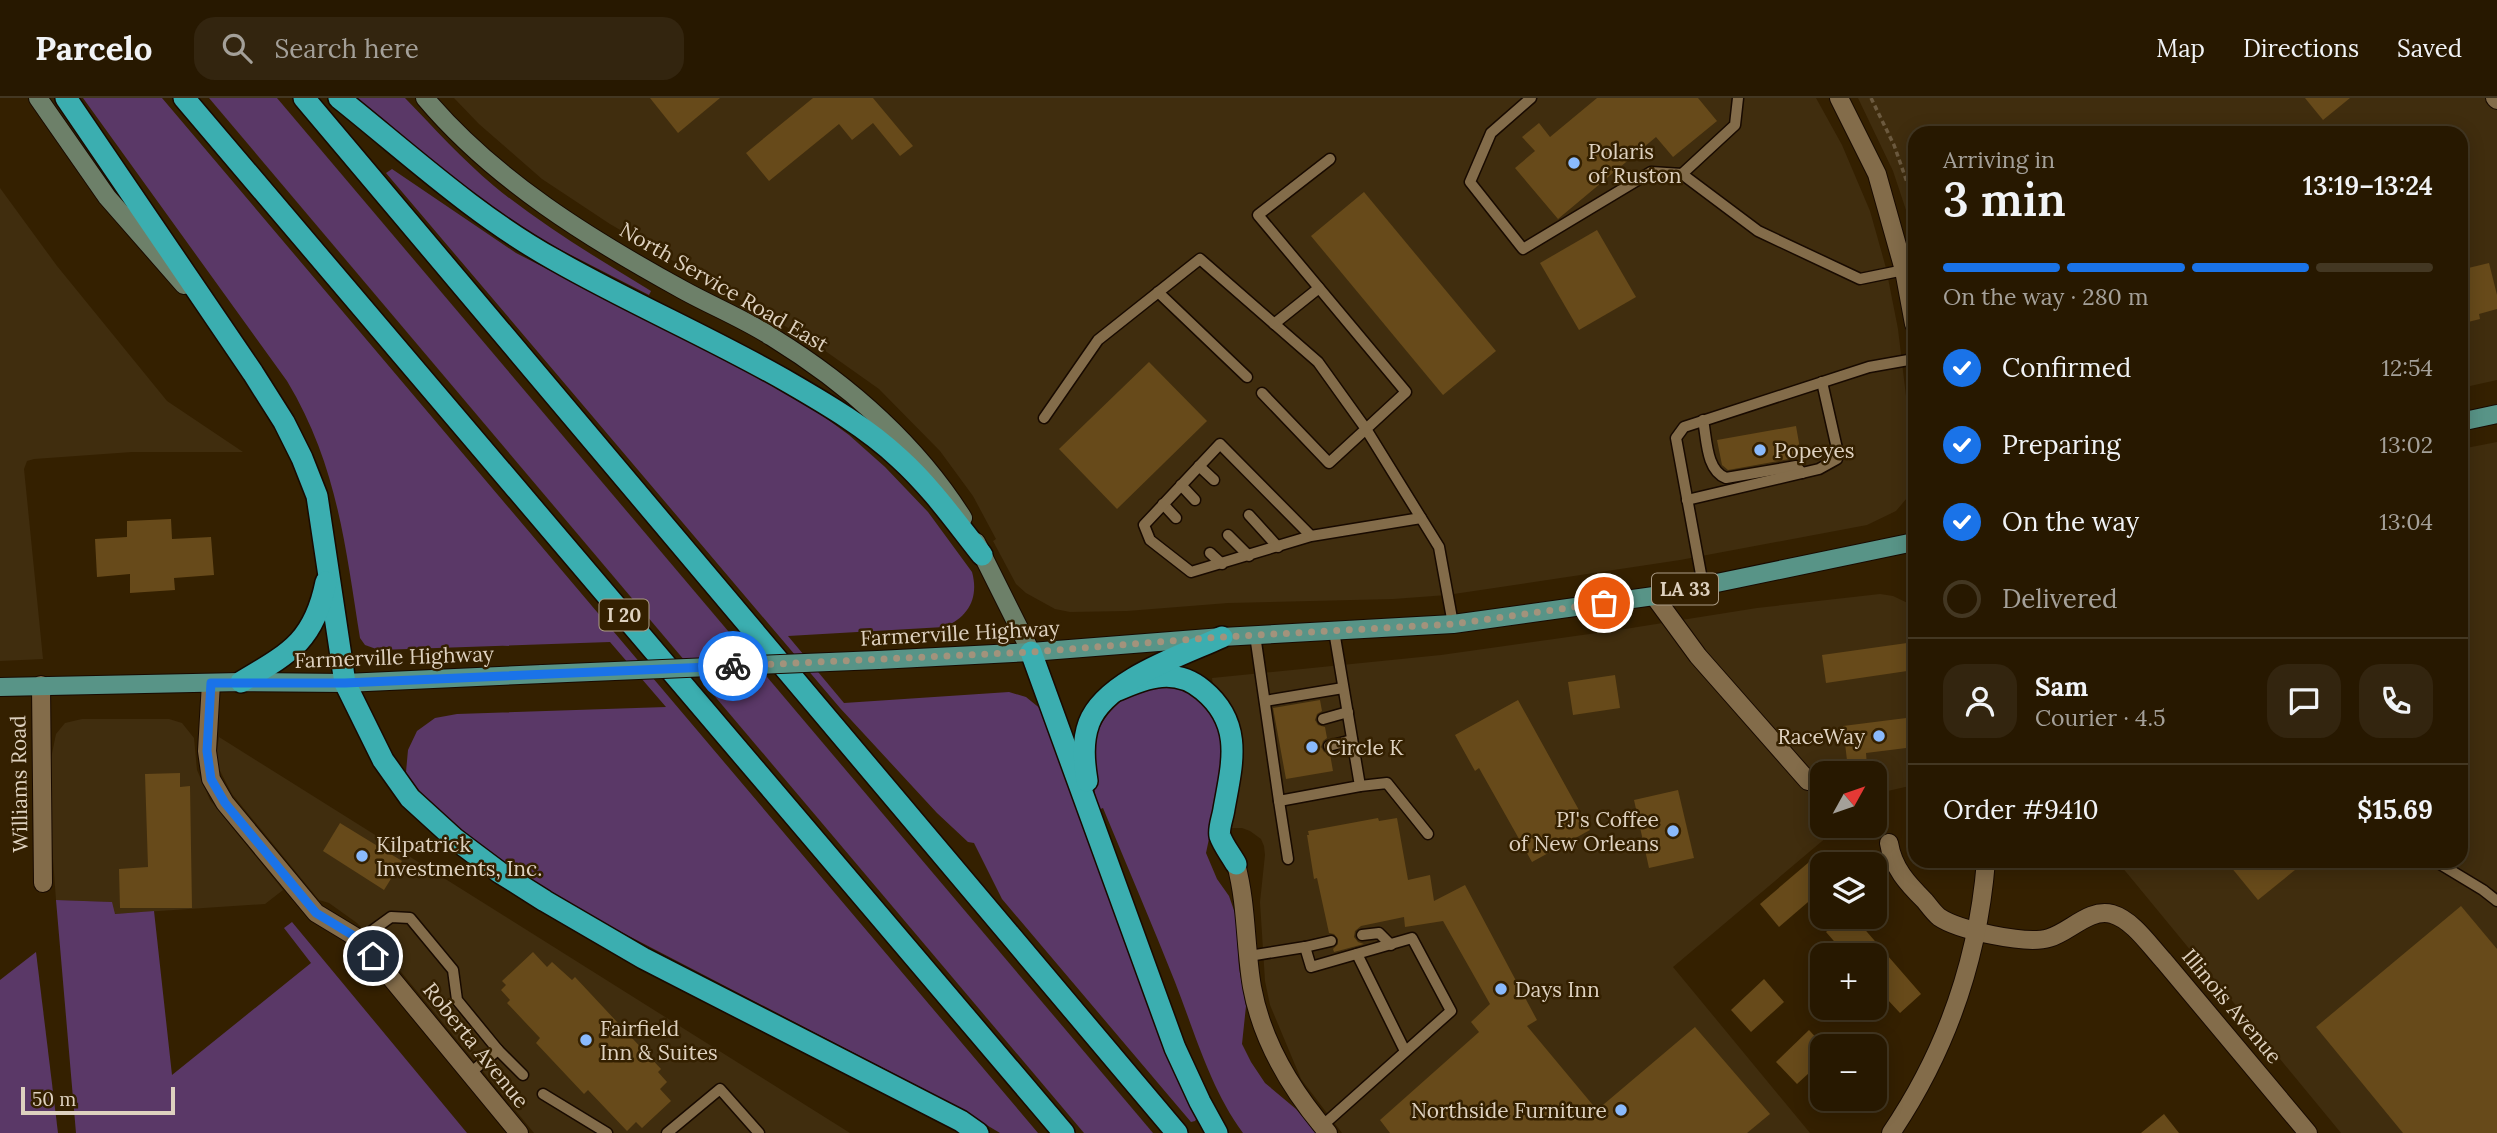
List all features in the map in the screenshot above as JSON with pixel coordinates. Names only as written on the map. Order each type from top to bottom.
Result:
[{"type":"highway","points":[[66,98],[284,422],[302,458],[317,496],[345,683],[383,760],[410,798],[455,839],[499,872],[643,958],[961,1121],[978,1133]]},
{"type":"highway","name":"I 20","points":[[184,98],[1064,1133]]},
{"type":"highway","points":[[304,98],[1177,1133]]},
{"type":"highway","points":[[340,98],[499,226],[555,260],[735,351],[864,429],[898,457],[929,488],[982,555]]},
{"type":"highway","points":[[241,682],[275,662],[298,643],[314,623],[323,599],[328,573]]},
{"type":"highway","points":[[1094,821],[1084,742],[1090,721],[1102,703],[1142,674],[1222,637]]},
{"type":"highway","points":[[1031,652],[1175,1048],[1217,1133]]},
{"type":"highway","points":[[1118,690],[1142,679],[1175,676],[1202,689],[1223,711],[1231,732],[1232,764],[1220,834],[1236,864]]},
{"type":"main road","points":[[38,98],[107,197],[222,329]]},
{"type":"main road","name":"North Service Road East","points":[[425,98],[485,159],[551,209],[650,272],[770,335],[849,390],[932,472],[966,523],[1031,652]]},
{"type":"main road","points":[[2468,420],[2497,414]]},
{"type":"main road","name":"Farmerville Highway","points":[[0,687],[241,682],[345,683],[878,660],[1453,624],[1654,596],[1908,543]]},
{"type":"street","points":[[1839,98],[1877,174],[1908,292]]},
{"type":"street","points":[[1654,596],[1698,656],[1808,781]]},
{"type":"street","name":"Roberta Avenue","points":[[211,683],[207,751],[211,779],[225,803],[316,913],[337,924],[358,941],[519,1133]]},
{"type":"street","name":"Williams Road","points":[[41,685],[43,883]]},
{"type":"street","points":[[1889,843],[1896,867],[1939,917],[1978,931]]},
{"type":"street","points":[[1236,864],[1241,885],[1252,986],[1261,1024],[1297,1093],[1325,1129]]},
{"type":"street","points":[[1891,1133],[1912,1100],[1957,1004],[1978,931],[1985,868]]},
{"type":"street","name":"Illinois Avenue","points":[[1978,931],[2003,938],[2046,939],[2088,917],[2097,914],[2115,915],[2141,935],[2308,1133]]},
{"type":"lane","points":[[1531,98],[1491,133],[1470,182],[1523,249],[1651,172],[1682,174],[1758,231],[1860,279],[1904,270]]},
{"type":"lane","points":[[1682,174],[1735,125],[1738,98]]},
{"type":"lane","points":[[1262,393],[1329,463],[1406,391],[1258,215],[1330,159]]},
{"type":"lane","points":[[1044,418],[1098,340],[1200,259],[1318,362],[1366,429],[1439,547],[1453,624]]},
{"type":"lane","points":[[1274,324],[1319,288]]},
{"type":"lane","points":[[1158,292],[1247,377]]},
{"type":"lane","points":[[1703,585],[1676,438],[1684,427],[1869,367],[1908,360]]},
{"type":"lane","points":[[1687,500],[1802,473],[1831,464],[1837,459],[1838,453],[1822,382]]},
{"type":"lane","points":[[1703,420],[1712,466],[1719,475],[1726,478],[1796,466],[1802,473]]},
{"type":"lane","points":[[1311,536],[1220,444],[1143,525],[1150,540],[1191,572],[1222,565],[1311,536],[1421,518]]},
{"type":"lane","points":[[1199,466],[1214,480]]},
{"type":"lane","points":[[1181,485],[1195,500]]},
{"type":"lane","points":[[1163,504],[1176,518]]},
{"type":"lane","points":[[1249,515],[1278,547]]},
{"type":"lane","points":[[1228,535],[1249,556]]},
{"type":"lane","points":[[1210,553],[1222,565]]},
{"type":"lane","points":[[1334,631],[1360,786]]},
{"type":"lane","points":[[1255,635],[1277,757],[1279,801],[1288,859]]},
{"type":"lane","points":[[1265,701],[1343,688]]},
{"type":"lane","points":[[1324,719],[1348,712]]},
{"type":"lane","points":[[1328,746],[1352,740]]},
{"type":"lane","points":[[1279,801],[1387,783],[1427,834]]},
{"type":"lane","points":[[2447,868],[2497,901]]},
{"type":"lane","points":[[358,941],[391,917],[410,918],[453,970],[457,1000],[498,1050],[523,1075]]},
{"type":"lane","points":[[1362,935],[1379,933],[1391,944]]},
{"type":"lane","points":[[1305,947],[1311,967],[1412,938],[1451,1011],[1325,1129]]},
{"type":"lane","points":[[1249,956],[1331,941]]},
{"type":"lane","points":[[1357,954],[1405,1052]]},
{"type":"lane","points":[[470,1073],[498,1050]]},
{"type":"lane","points":[[667,1133],[720,1089],[759,1133]]},
{"type":"lane","points":[[543,1094],[607,1133]]},
{"type":"path","points":[[1871,98],[1894,145],[1908,185]]},
{"type":"shaded area","points":[[83,98],[162,98],[1038,1133],[1000,1133],[943,1099],[598,920],[519,872],[419,795],[406,772],[408,750],[417,731],[435,718],[457,714],[666,707],[610,642],[379,650],[365,645],[360,638],[337,505],[304,412],[287,381]]},
{"type":"shaded area","points":[[209,98],[277,98],[1153,1133],[1084,1133]]},
{"type":"shaded area","points":[[348,98],[405,98],[494,186],[551,228],[651,291],[649,295],[534,236],[437,173]]},
{"type":"shaded area","points":[[454,98],[1816,98],[1842,145],[1870,211],[1886,268],[1898,329],[1908,413],[1908,496],[1896,511],[1867,525],[1680,560],[1447,595],[1228,603],[1127,611],[1070,612],[1055,609],[1026,593],[1016,584],[973,496],[940,451],[879,389],[814,343],[610,224],[542,179],[479,124]]},
{"type":"shaded area","points":[[1858,98],[2497,98],[2497,380],[2468,386],[2468,126],[1908,126],[1908,216],[1893,171]]},
{"type":"shaded area","points":[[392,169],[516,253],[797,397],[849,435],[885,467],[928,512],[972,572],[973,598],[960,618],[944,627],[788,636],[844,703],[1009,692],[1026,697],[1042,710],[1199,1115],[1195,1121],[1191,1122],[1002,899],[974,843],[968,842],[937,813],[840,708],[386,173]]},
{"type":"shaded area","points":[[0,188],[57,266],[167,401],[243,452],[132,452],[27,461],[24,469],[43,659],[0,661]]},
{"type":"shaded area","points":[[2497,442],[2497,1133],[2341,1133],[2123,868],[2468,868],[2468,448]]},
{"type":"shaded area","points":[[1880,594],[1893,596],[1908,603],[1908,786],[1887,791],[1887,761],[1810,761],[1810,838],[1826,838],[1673,967],[1810,1133],[1342,1133],[1301,1079],[1270,1005],[1265,981],[1260,902],[1264,846],[1261,839],[1250,831],[1230,828],[1241,754],[1238,720],[1228,700],[1213,685],[1212,678],[1441,655],[1757,608]]},
{"type":"shaded area","points":[[1147,684],[1184,684],[1214,708],[1227,753],[1206,853],[1217,879],[1229,896],[1236,916],[1239,968],[1246,1006],[1242,1044],[1265,1083],[1296,1109],[1316,1133],[1243,1133],[1231,1116],[1204,1060],[1103,808],[1098,810],[1092,769],[1096,736],[1113,709]]},
{"type":"shaded area","points":[[82,719],[169,719],[182,723],[194,738],[197,770],[210,800],[283,890],[265,904],[114,914],[111,902],[56,900],[47,778],[56,734],[65,723]]},
{"type":"shaded area","points":[[219,737],[850,1133],[534,1133],[382,949],[357,923],[329,903],[319,900],[232,794],[218,767],[216,757]]},
{"type":"shaded area","points":[[56,900],[112,902],[115,914],[154,911],[172,1075],[311,963],[284,928],[292,922],[467,1133],[76,1133]]},
{"type":"shaded area","points":[[36,952],[58,1133],[0,1133],[0,980]]},
{"type":"building","points":[[650,98],[720,98],[678,133]]},
{"type":"building","points":[[813,98],[873,98],[913,146],[900,156],[873,123],[852,140],[839,124],[769,181],[746,153]]},
{"type":"building","name":"Polaris of Ruston","points":[[1597,98],[1698,98],[1717,121],[1673,157],[1656,137],[1558,219],[1515,168],[1535,151],[1522,137],[1539,123],[1550,137]]},
{"type":"building","points":[[2305,98],[2350,98],[2323,120]]},
{"type":"building","points":[[1364,192],[1496,351],[1443,395],[1311,236]]},
{"type":"building","points":[[1597,230],[1636,297],[1579,330],[1540,263]]},
{"type":"building","points":[[2489,263],[2497,295],[2497,309],[2479,314],[2480,319],[2468,322],[2468,268]]},
{"type":"building","points":[[1149,362],[1207,421],[1117,509],[1059,449]]},
{"type":"building","name":"Popeyes","points":[[1796,426],[1802,460],[1795,458],[1728,470],[1722,465],[1717,440]]},
{"type":"building","points":[[171,519],[172,539],[211,537],[214,575],[174,578],[175,590],[130,593],[130,574],[97,577],[95,539],[127,537],[127,521]]},
{"type":"building","points":[[1908,643],[1908,671],[1826,683],[1822,655]]},
{"type":"building","points":[[1615,675],[1620,708],[1573,715],[1568,682]]},
{"type":"building","points":[[1320,700],[1322,711],[1317,714],[1315,720],[1318,725],[1325,727],[1327,738],[1321,747],[1324,752],[1330,754],[1333,771],[1286,779],[1273,708]]},
{"type":"building","points":[[1518,700],[1590,830],[1532,862],[1479,768],[1475,771],[1455,735]]},
{"type":"building","name":"RaceWay","points":[[1908,718],[1908,748],[1866,753],[1867,761],[1847,761],[1843,726]]},
{"type":"building","points":[[180,773],[180,787],[190,786],[192,908],[120,908],[119,869],[148,867],[145,774]]},
{"type":"building","points":[[1678,790],[1694,858],[1649,868],[1634,800]]},
{"type":"building","points":[[1378,818],[1379,821],[1397,818],[1408,880],[1430,875],[1434,901],[1465,885],[1537,1020],[1527,1026],[1597,1110],[1695,1027],[1770,1114],[1747,1133],[1390,1133],[1380,1120],[1479,1032],[1471,1022],[1490,1004],[1443,921],[1405,927],[1404,917],[1361,926],[1355,931],[1354,937],[1364,944],[1334,952],[1338,939],[1329,933],[1317,878],[1314,879],[1308,831]]},
{"type":"building","name":"Kilpatrick Investments, Inc.","points":[[340,823],[402,861],[384,890],[323,851]]},
{"type":"building","points":[[1810,861],[1810,900],[1779,927],[1760,904]]},
{"type":"building","points":[[2232,868],[2297,868],[2258,900]]},
{"type":"building","points":[[2461,906],[2497,949],[2497,1133],[2403,1133],[2316,1027]]},
{"type":"building","points":[[1829,929],[1864,929],[1877,943],[1836,943],[1826,932]]},
{"type":"building","name":"Fairfield Inn & Suites","points":[[533,952],[547,967],[552,962],[572,980],[575,977],[661,1069],[658,1072],[667,1082],[660,1089],[671,1101],[642,1128],[636,1122],[627,1131],[588,1090],[584,1094],[536,1043],[540,1038],[507,1003],[510,1000],[501,990],[506,985],[502,981]]},
{"type":"building","points":[[1887,955],[1921,994],[1900,1013],[1887,999]]},
{"type":"building","points":[[1764,979],[1784,1002],[1751,1032],[1731,1010]]},
{"type":"building","points":[[1809,1030],[1813,1034],[1810,1034],[1810,1072],[1797,1084],[1776,1062]]},
{"type":"building","points":[[2164,1114],[2179,1133],[2141,1133]]},
{"type":"way so far","points":[[733,666],[1031,652],[1222,637],[1453,624],[1604,603]]},
{"type":"place","name":"Polaris of Ruston","points":[[1574,163]]},
{"type":"place","name":"Popeyes","points":[[1760,450]]},
{"type":"place","name":"RaceWay","points":[[1879,736]]},
{"type":"place","name":"Circle K","points":[[1312,747]]},
{"type":"place","name":"PJ's Coffee of New Orleans","points":[[1673,831]]},
{"type":"place","name":"Kilpatrick Investments, Inc.","points":[[362,856]]},
{"type":"place","name":"Days Inn","points":[[1501,989]]},
{"type":"place","name":"Fairfield Inn & Suites","points":[[586,1040]]},
{"type":"place","name":"Northside Furniture","points":[[1621,1110]]},
{"type":"route","points":[[373,956],[354,936],[316,913],[225,803],[211,779],[207,751],[211,683],[345,683],[733,666]]}]
